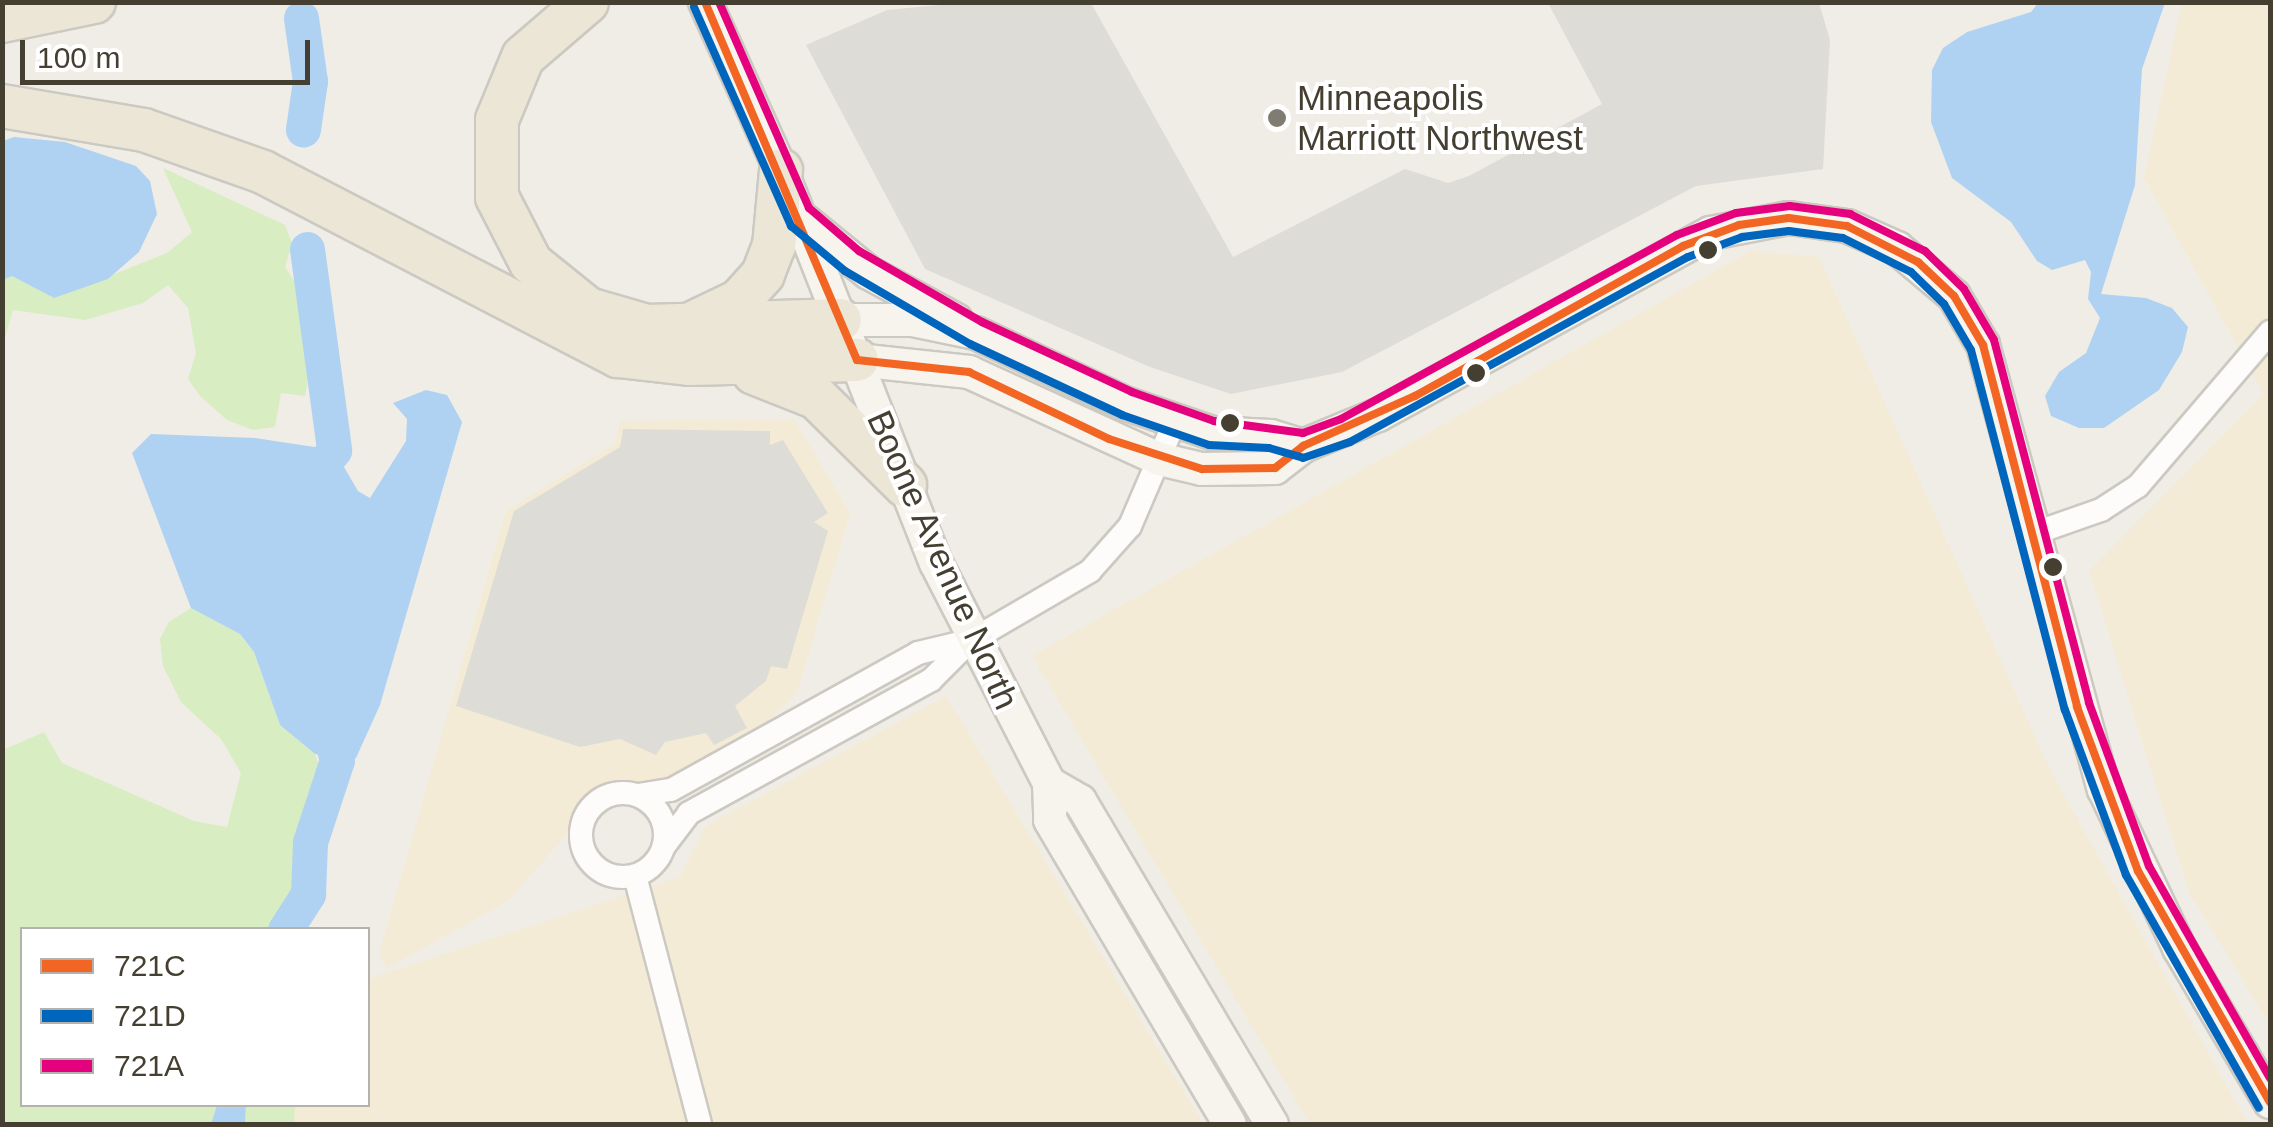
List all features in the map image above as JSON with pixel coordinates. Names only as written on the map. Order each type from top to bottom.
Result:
[{"type":"highway","points":[[2,21],[94,2]]},
{"type":"highway","points":[[586,2],[534,44],[508,88],[494,139],[497,196],[519,246],[558,290],[599,314],[662,327],[840,320]]},
{"type":"highway","points":[[2,106],[112,122],[199,147],[324,200],[601,350],[638,361],[720,364],[857,360]]},
{"type":"highway","points":[[662,327],[711,318],[757,283],[774,246],[781,170]]},
{"type":"highway","points":[[720,364],[818,398],[906,484]]},
{"type":"street","name":"Boone Avenue North","points":[[707,5],[781,170],[972,640],[1048,783],[1050,820],[1230,1124]]},
{"type":"street","points":[[799,216],[869,273],[976,333],[1212,434],[1270,436],[1303,446]]},
{"type":"street","points":[[857,360],[969,372],[1160,459],[1245,471],[1274,468],[1303,446],[1378,415],[1712,233],[1764,219],[1816,221],[1897,248],[1954,296],[1989,360],[2077,707],[2131,855],[2270,1102]]},
{"type":"street","points":[[840,320],[912,320],[976,333]]},
{"type":"street","points":[[2035,533],[2101,510],[2138,486],[2270,332]]},
{"type":"street","points":[[972,640],[918,654],[672,790],[603,798],[590,809],[581,835],[597,869],[634,876],[651,867],[689,813],[931,680],[972,640],[1104,559],[1130,526],[1175,421]]},
{"type":"street","name":"Boone Avenue North","points":[[1048,783],[1080,801],[1272,1124]]},
{"type":"street","points":[[638,795],[663,819],[665,844]]},
{"type":"street","points":[[634,876],[700,1124]]},
{"type":"shaded area","points":[[972,2],[1091,3],[1233,257],[1405,169],[1448,183],[1469,176],[1602,104],[1548,3],[1819,3],[1830,40],[1823,169],[1696,186],[1342,372],[1231,394],[1150,367],[925,269],[806,45],[887,10]]},
{"type":"shaded area","points":[[2182,3],[2270,3],[2270,1025],[2189,892],[2089,571],[2264,394],[2144,178]]},
{"type":"shaded area","points":[[1751,251],[1819,257],[2051,772],[2248,1124],[1310,1124],[1032,656]]},
{"type":"shaded area","points":[[794,419],[850,513],[797,693],[761,728],[674,778],[659,784],[614,779],[591,789],[567,834],[508,901],[387,968],[379,954],[506,511],[615,444],[620,421]]},
{"type":"shaded area","points":[[623,429],[770,431],[770,445],[783,440],[828,513],[814,522],[828,531],[787,669],[771,666],[766,681],[735,706],[747,728],[714,745],[706,733],[665,742],[656,755],[620,739],[580,747],[456,706],[514,511],[620,447]]},
{"type":"shaded area","points":[[946,696],[1203,1124],[293,1124],[295,1107],[370,1107],[370,978],[680,877],[706,826]]},
{"type":"green space","points":[[163,168],[285,225],[292,243],[285,267],[305,298],[309,375],[305,396],[281,393],[275,427],[253,430],[227,420],[201,397],[188,379],[196,353],[188,308],[168,285],[143,303],[85,320],[13,310],[3,344],[3,280],[12,276],[54,298],[167,253],[192,232]]},
{"type":"green space","points":[[191,608],[240,634],[254,652],[280,725],[315,754],[322,774],[307,795],[298,889],[274,927],[20,927],[20,1107],[216,1107],[211,1124],[3,1124],[3,750],[44,732],[62,763],[194,821],[227,827],[241,773],[221,739],[181,702],[163,666],[160,639],[169,622]]},
{"type":"green space","points":[[246,1107],[295,1107],[294,1124],[245,1124]]},
{"type":"water","points":[[2038,3],[2165,3],[2142,69],[2135,185],[2101,294],[2146,298],[2172,308],[2188,327],[2182,352],[2159,390],[2104,428],[2079,428],[2051,416],[2045,396],[2059,372],[2086,353],[2100,318],[2088,299],[2091,272],[2085,260],[2052,270],[2037,261],[2011,222],[1952,178],[1931,122],[1932,70],[1943,48],[1967,32],[2031,12]]},
{"type":"water","points":[[14,137],[65,142],[136,166],[150,181],[157,214],[139,252],[108,279],[54,298],[12,276],[3,280],[3,141]]},
{"type":"water","points":[[426,390],[447,395],[462,422],[380,705],[356,758],[315,754],[280,725],[254,652],[240,634],[191,608],[132,453],[151,434],[255,438],[334,450],[358,491],[370,498],[406,441],[407,419],[393,403]]},
{"type":"water","points":[[216,1107],[246,1107],[245,1124],[211,1124]]},
{"type":"waterway","points":[[301,18],[310,81],[303,129]]},
{"type":"waterway","points":[[307,249],[334,450],[314,476],[314,490]]},
{"type":"waterway","points":[[287,927],[308,894],[310,842],[337,760],[324,714]]},
{"type":"transit line","name":"721C","points":[[705,2],[857,360],[969,372],[1109,439],[1202,469],[1275,468],[1303,446],[1415,396],[1683,246],[1739,225],[1789,218],[1847,226],[1918,262],[1954,296],[1983,345],[2077,707],[2138,871],[2270,1102]]},
{"type":"transit line","name":"721A","points":[[719,2],[809,208],[859,251],[982,322],[1132,392],[1214,421],[1303,433],[1341,419],[1677,235],[1736,213],[1790,206],[1850,214],[1925,251],[1964,289],[1994,340],[2089,703],[2149,866],[2270,1078]]},
{"type":"transit line","name":"721D","points":[[694,7],[791,226],[845,271],[970,344],[1122,415],[1209,445],[1269,448],[1303,458],[1350,442],[1688,257],[1742,237],[1789,231],[1843,238],[1911,272],[1944,304],[1971,350],[2065,710],[2126,875],[2259,1108]]},
{"type":"place","name":"Minneapolis Marriott Northwest","points":[[1277,118]]}]
